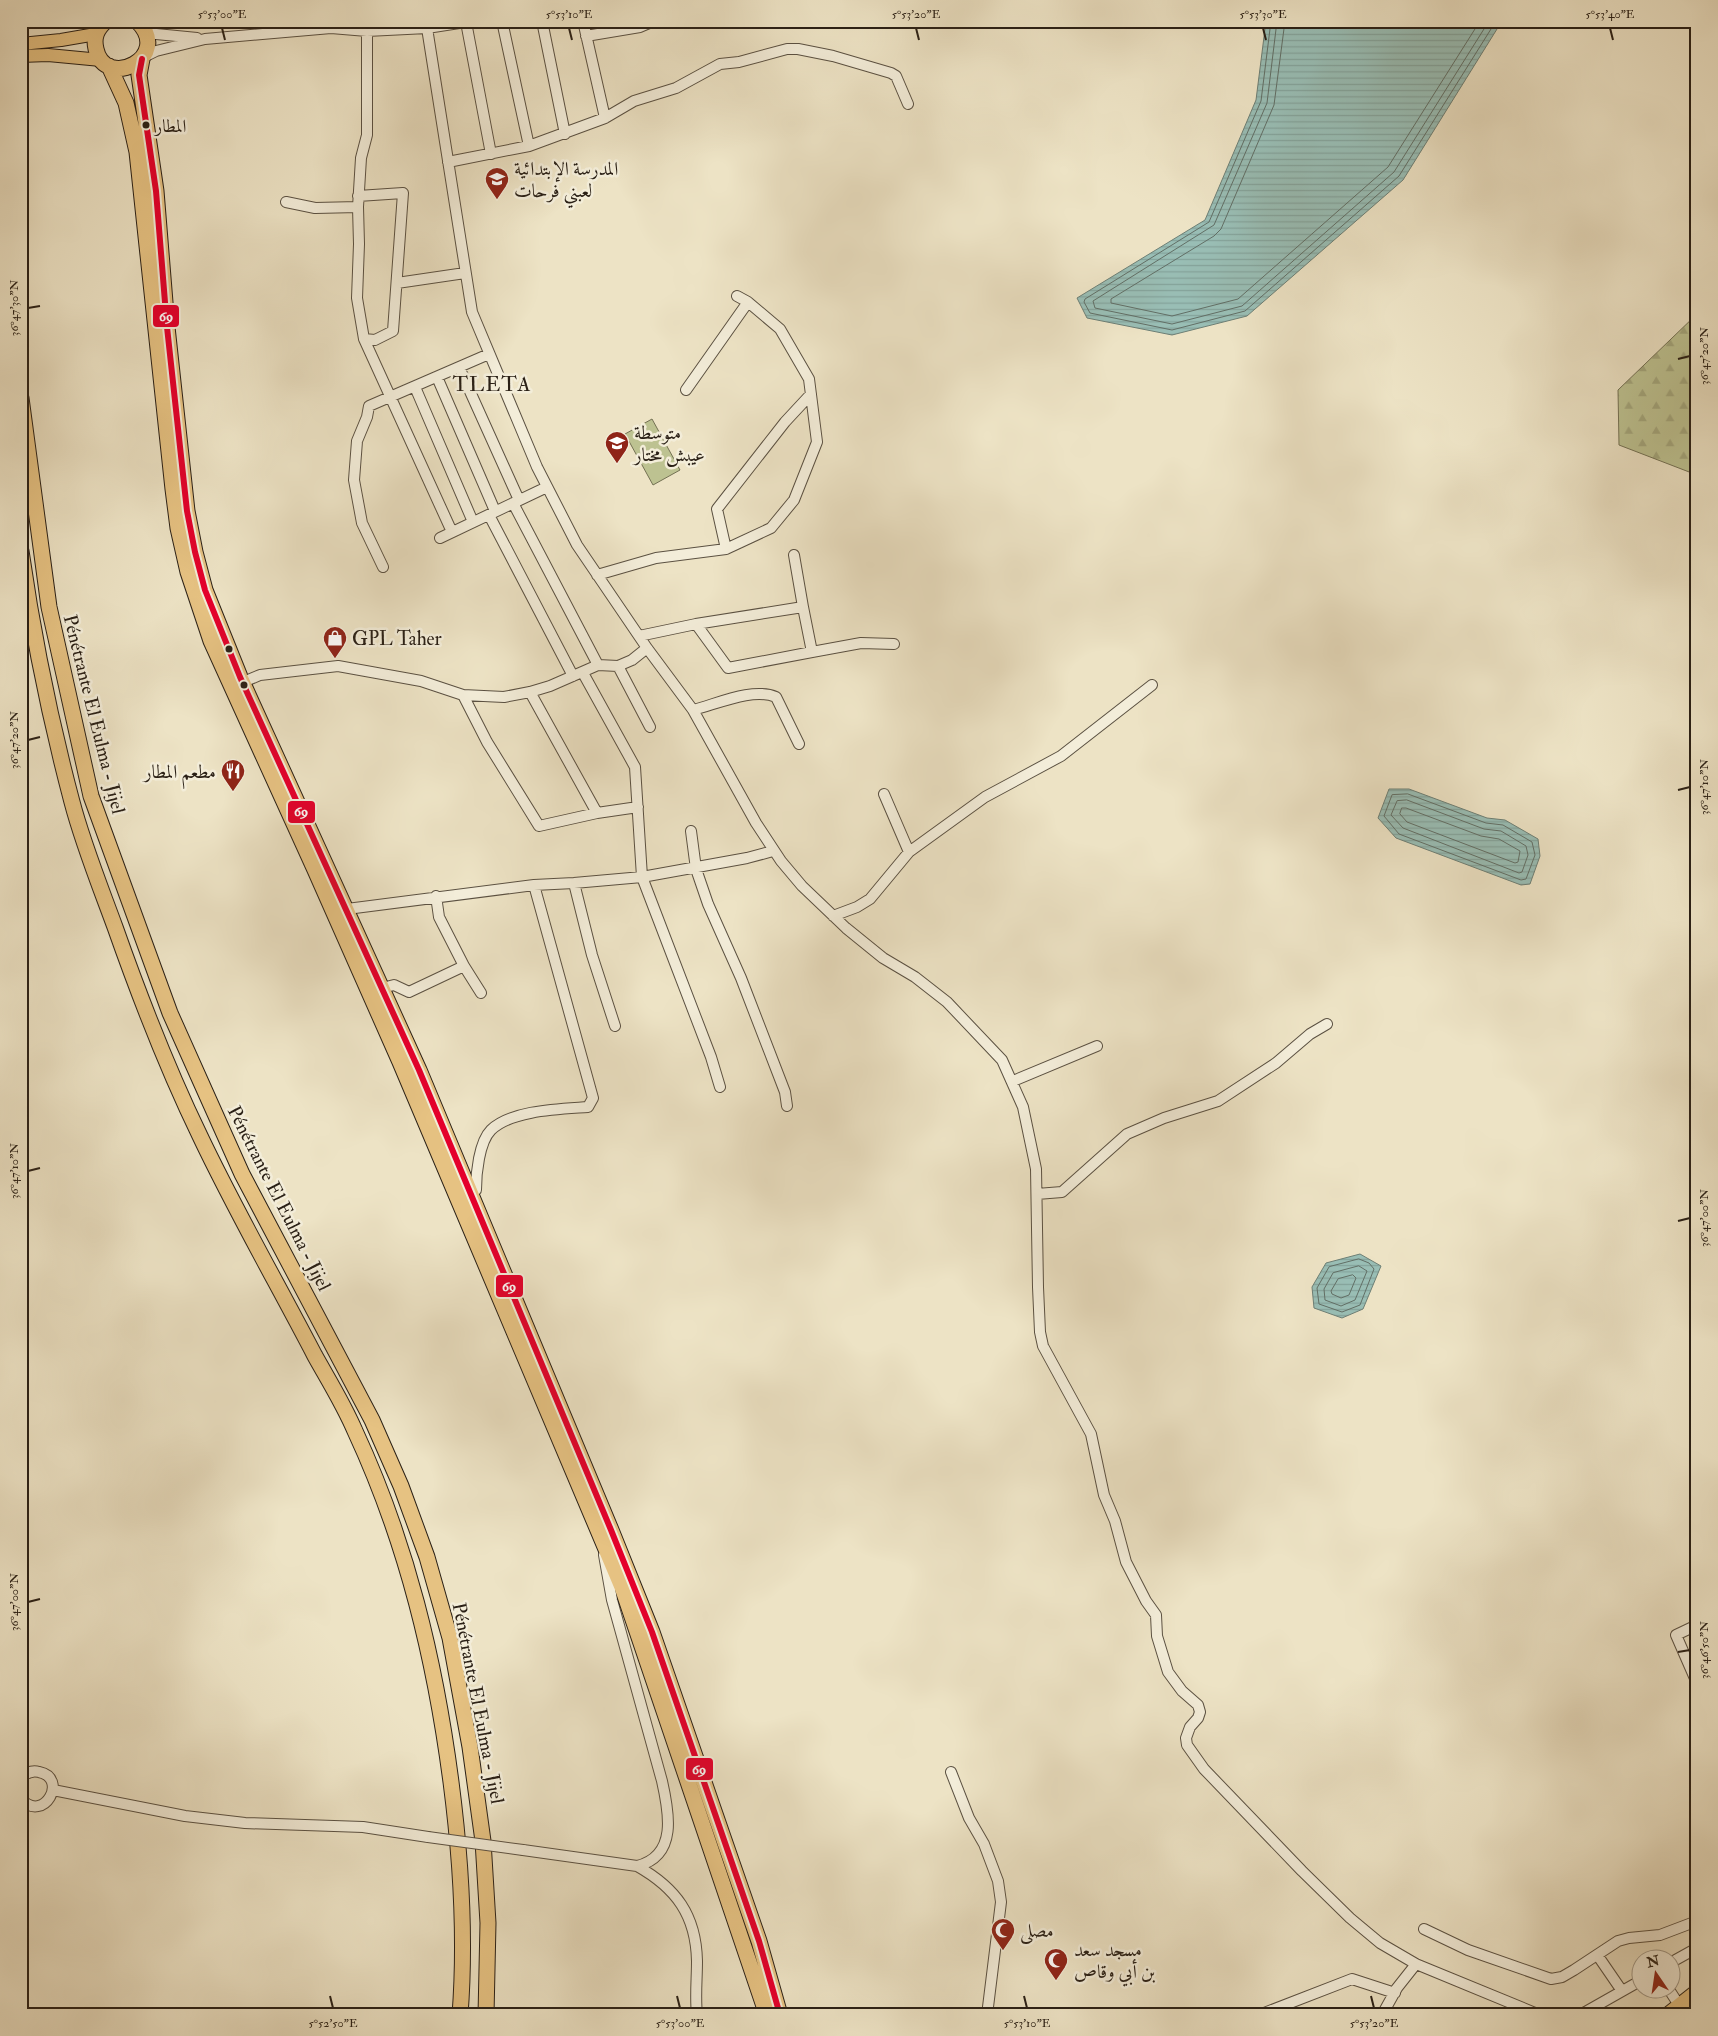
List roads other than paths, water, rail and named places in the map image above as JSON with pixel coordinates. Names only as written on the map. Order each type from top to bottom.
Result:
[{"type":"highway","points":[[100,26],[95,43],[96,52],[105,63],[126,103],[137,152],[178,528],[199,608],[231,687],[400,1062],[622,1587],[766,2015]]},
{"type":"highway","points":[[141,26],[147,46],[139,75],[156,191],[167,328],[187,511],[205,590],[222,635],[347,909],[471,1194],[536,1347],[652,1632],[759,1941],[780,2015]]},
{"type":"highway","points":[[105,63],[118,69],[135,65],[142,59]]},
{"type":"highway","name":"Pénétrante El Eulma - Jijel","points":[[21,398],[49,607],[91,796],[170,1013],[242,1174],[372,1420],[401,1486],[430,1566],[450,1638],[470,1747],[483,1841],[488,1923],[486,2015]]},
{"type":"highway","name":"Pénétrante El Eulma - Jijel","points":[[21,551],[31,617],[73,804],[92,864],[148,1017],[200,1136],[354,1429],[383,1497],[410,1574],[428,1649],[446,1741],[456,1821],[463,1920],[460,2015]]},
{"type":"highway","points":[[1678,2012],[1697,1992]]},
{"type":"highway","points":[[1678,2012],[1697,2008]]},
{"type":"main road","points":[[21,44],[100,26]]},
{"type":"main road","points":[[21,56],[48,55],[105,63]]},
{"type":"street","points":[[502,21],[529,146]]},
{"type":"street","points":[[542,21],[565,134]]},
{"type":"street","points":[[583,21],[604,118]]},
{"type":"street","points":[[586,36],[640,27],[654,21]]},
{"type":"street","points":[[142,59],[156,51],[205,39],[330,25],[367,31],[427,24],[469,22],[492,154]]},
{"type":"street","points":[[427,24],[472,312],[547,487],[577,545],[639,636],[693,710],[773,851],[802,886],[833,916],[883,958],[915,977],[947,1002],[1002,1060],[1013,1081],[1023,1106],[1033,1148],[1037,1194],[1039,1318],[1043,1346],[1090,1434],[1104,1495],[1115,1521],[1121,1547],[1146,1601],[1156,1615],[1157,1636],[1168,1672],[1182,1691],[1198,1705],[1200,1712],[1198,1718],[1186,1735],[1188,1745],[1204,1769],[1220,1787],[1344,1912],[1380,1943],[1416,1964],[1540,2015]]},
{"type":"street","points":[[141,26],[205,39]]},
{"type":"street","points":[[367,31],[367,135],[361,158],[358,202],[357,298],[364,339],[452,532]]},
{"type":"street","points":[[448,162],[529,146],[604,118],[634,101],[676,88],[720,64],[739,62],[788,49],[798,49],[833,56],[892,74],[896,76],[908,104]]},
{"type":"street","points":[[286,202],[314,208],[403,193],[393,331],[376,340],[364,339]]},
{"type":"street","points":[[397,282],[465,273]]},
{"type":"street","points":[[597,575],[656,558],[726,549],[771,528],[794,500],[817,442],[809,379],[780,329],[748,302],[737,296]]},
{"type":"street","points":[[686,390],[748,302]]},
{"type":"street","points":[[383,567],[362,523],[354,480],[357,441],[369,406],[489,354]]},
{"type":"street","points":[[459,367],[516,502],[598,665]]},
{"type":"street","points":[[437,377],[492,513],[573,676]]},
{"type":"street","points":[[415,386],[473,522]]},
{"type":"street","points":[[726,549],[717,509],[785,422],[811,394]]},
{"type":"street","points":[[440,538],[547,487]]},
{"type":"street","points":[[794,555],[812,652]]},
{"type":"street","points":[[639,636],[696,624],[803,607]]},
{"type":"street","points":[[696,624],[728,668],[862,643],[894,644]]},
{"type":"street","points":[[243,682],[260,675],[338,666],[421,681],[463,695],[504,696],[530,692],[583,673],[598,665],[618,666],[632,660],[648,648]]},
{"type":"street","points":[[618,666],[650,727]]},
{"type":"street","points":[[583,673],[635,767],[642,877],[711,1058],[720,1088]]},
{"type":"street","points":[[833,916],[870,900],[909,852],[985,797],[1061,756],[1152,685]]},
{"type":"street","points":[[530,692],[597,813]]},
{"type":"street","points":[[693,710],[756,693],[768,694],[776,697],[799,744]]},
{"type":"street","points":[[463,695],[487,742],[539,826],[597,813],[638,807]]},
{"type":"street","points":[[884,794],[909,852]]},
{"type":"street","points":[[691,831],[696,868],[708,904],[741,978],[785,1092],[787,1106]]},
{"type":"street","points":[[347,909],[436,896],[534,885],[642,877],[747,858],[773,851]]},
{"type":"street","points":[[574,883],[592,955],[615,1026]]},
{"type":"street","points":[[471,1194],[476,1190],[479,1154],[490,1130],[505,1121],[533,1112],[588,1107],[593,1098],[534,885]]},
{"type":"street","points":[[436,896],[439,917],[464,966],[481,993]]},
{"type":"street","points":[[382,988],[394,985],[409,992],[464,966]]},
{"type":"street","points":[[1037,1194],[1062,1192],[1127,1134],[1164,1118],[1218,1101],[1276,1063],[1310,1034],[1327,1024]]},
{"type":"street","points":[[1013,1081],[1097,1046]]},
{"type":"street","points":[[602,1540],[612,1600],[662,1781],[668,1810],[667,1836],[662,1850],[651,1861],[637,1866]]},
{"type":"street","points":[[1697,1625],[1676,1634],[1697,1683]]},
{"type":"street","points":[[21,1778],[30,1772],[42,1772],[50,1780],[53,1790],[48,1800],[38,1806],[27,1804],[21,1799]]},
{"type":"street","points":[[951,1772],[969,1818],[984,1844],[998,1881],[1001,1902],[987,2015]]},
{"type":"street","points":[[53,1790],[185,1816],[215,1820],[268,1824],[348,1826],[637,1866],[671,1890],[686,1914],[694,1937],[696,1950],[697,2015]]},
{"type":"street","points":[[1424,1930],[1468,1950],[1551,1979],[1562,1977],[1598,1956],[1618,1941],[1660,1935],[1697,1921]]},
{"type":"street","points":[[1680,1957],[1697,1948]]},
{"type":"street","points":[[1598,1956],[1622,1992]]},
{"type":"street","points":[[1382,2015],[1416,1964]]},
{"type":"street","points":[[1259,2015],[1352,1979],[1395,1993]]},
{"type":"street","points":[[1580,2015],[1630,1987]]},
{"type":"street","points":[[1672,1998],[1678,2012]]},
{"type":"water","points":[[1266,21],[1502,21],[1403,180],[1247,316],[1172,335],[1087,318],[1077,298],[1205,220],[1256,100]]},
{"type":"water","points":[[1389,789],[1409,789],[1487,818],[1505,820],[1538,839],[1540,856],[1530,884],[1521,885],[1396,838],[1378,818]]},
{"type":"water","points":[[1360,1254],[1381,1266],[1363,1309],[1342,1318],[1314,1308],[1312,1287],[1326,1263]]},
{"type":"place","name":"المطار","points":[[146,125]]},
{"type":"place","name":"المدرسة الإبتدائية لعبني فرحات","points":[[497,200]]},
{"type":"place","name":"متوسطة عيبش مختار","points":[[617,464]]},
{"type":"place","name":"GPL Taher","points":[[335,659]]},
{"type":"place","name":"مطعم المطار","points":[[233,792]]},
{"type":"place","name":"مصلى","points":[[1003,1951]]},
{"type":"place","name":"مسجد سعد بن أبي وقاص","points":[[1056,1981]]},
{"type":"district","name":"TLETA","points":[[492,384]]}]
